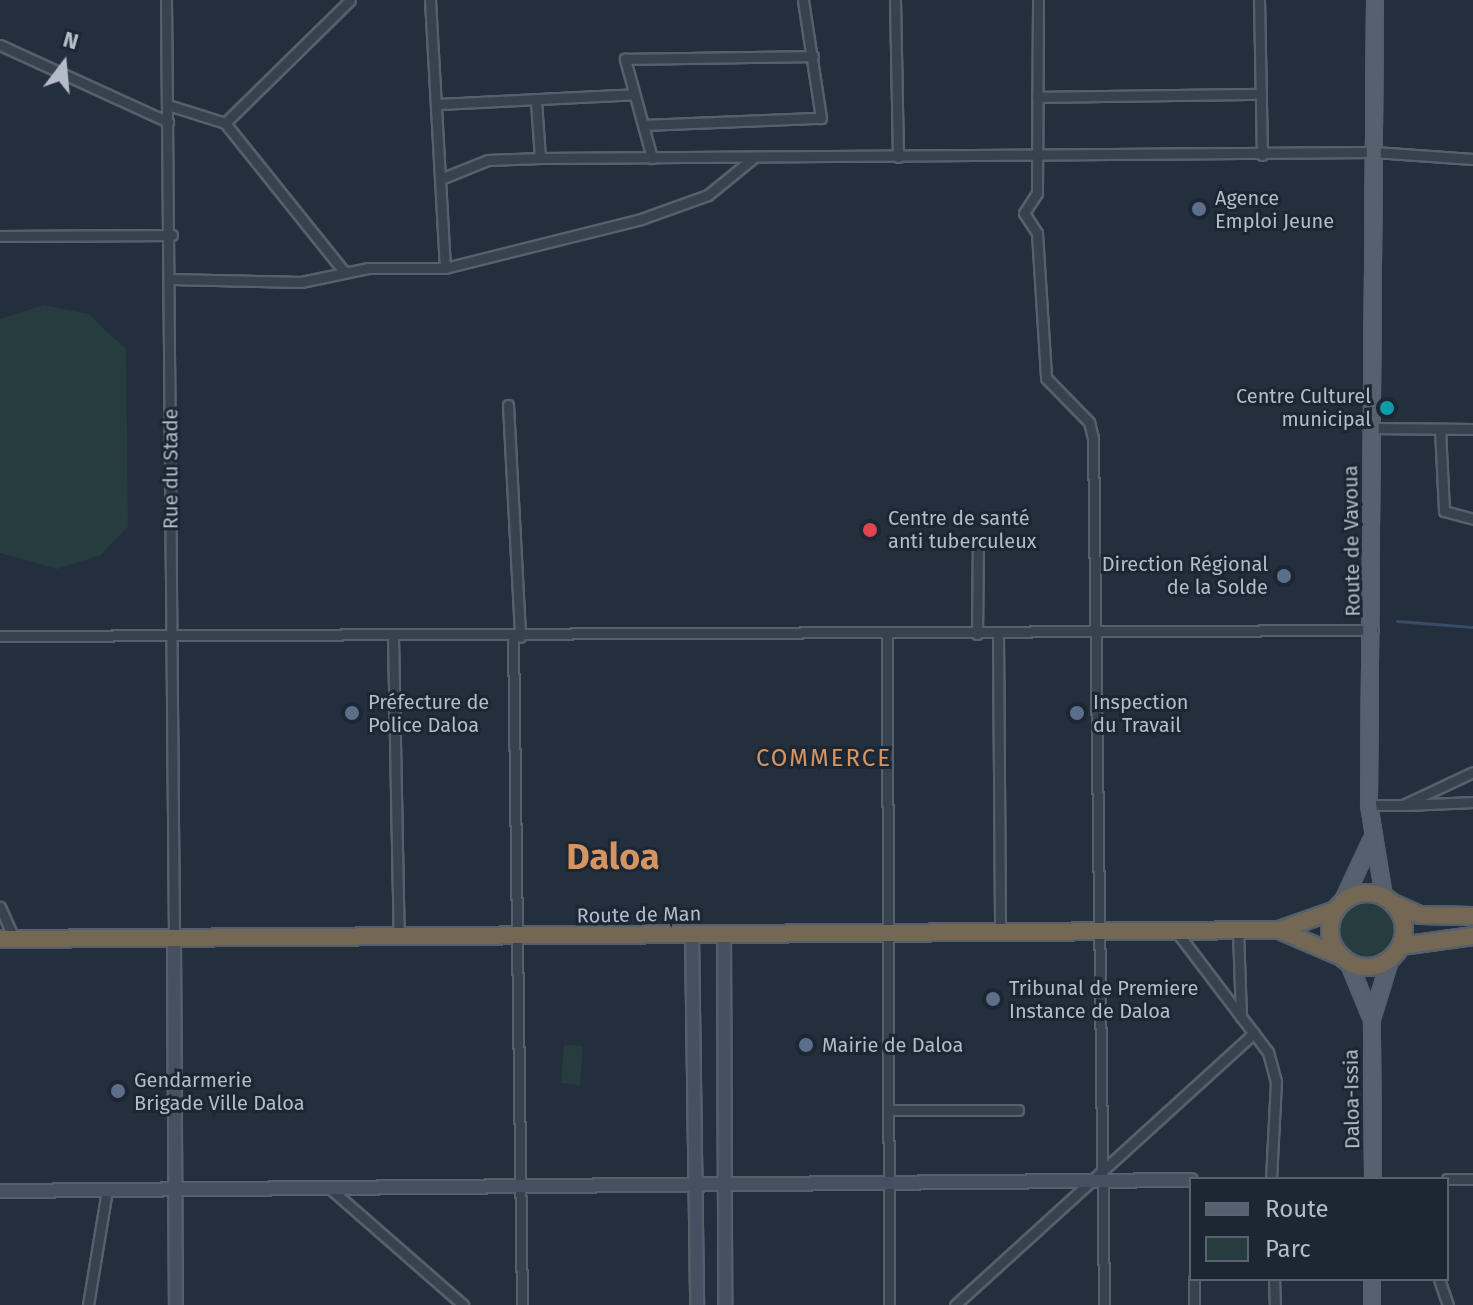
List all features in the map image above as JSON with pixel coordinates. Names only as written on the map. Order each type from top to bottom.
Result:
[{"type":"highway","points":[[1279,930],[1364,893],[1389,900],[1420,915],[1473,916]]},
{"type":"highway","points":[[1279,930],[1365,967],[1390,960],[1401,946],[1404,924],[1389,900]]},
{"type":"highway","points":[[1340,906],[1330,931],[1345,959]]},
{"type":"highway","name":"Route de Man","points":[[7,939],[1176,931],[1238,936],[1279,930]]},
{"type":"highway","points":[[1401,946],[1473,936]]},
{"type":"main road","name":"Route de Vavoua","points":[[1375,0],[1369,428],[1374,630],[1369,805],[1371,841],[1389,900]]},
{"type":"main road","points":[[1340,906],[1371,841]]},
{"type":"main road","points":[[1345,959],[1372,1019]]},
{"type":"main road","points":[[1372,1019],[1390,960]]},
{"type":"main road","name":"Daloa-Issia","points":[[1372,1019],[1373,1177]]},
{"type":"main road","points":[[1372,1281],[1372,1305]]},
{"type":"street","name":"Rue du Stade","points":[[166,0],[172,235],[174,938]]},
{"type":"street","points":[[225,123],[350,0]]},
{"type":"street","points":[[430,0],[439,104],[445,268]]},
{"type":"street","points":[[643,125],[819,119],[813,56],[803,0]]},
{"type":"street","points":[[895,0],[898,157]]},
{"type":"street","points":[[1038,0],[1037,193],[1024,213],[1037,233],[1046,378],[1093,430],[1101,932],[1099,1178],[1104,1305]]},
{"type":"street","points":[[1259,0],[1262,155]]},
{"type":"street","points":[[0,45],[168,122]]},
{"type":"street","points":[[652,158],[627,58],[813,56]]},
{"type":"street","points":[[439,104],[634,94]]},
{"type":"street","points":[[1037,97],[1261,94]]},
{"type":"street","points":[[536,101],[540,158]]},
{"type":"street","points":[[168,105],[225,123],[345,273]]},
{"type":"street","points":[[443,178],[488,160],[540,158],[1038,159],[1374,152],[1473,159]]},
{"type":"street","points":[[171,279],[301,282],[345,273],[445,268],[654,214],[708,195],[752,159]]},
{"type":"street","points":[[0,236],[172,235]]},
{"type":"street","points":[[508,405],[517,637],[514,936],[522,1305]]},
{"type":"street","points":[[1369,428],[1473,429]]},
{"type":"street","points":[[1440,429],[1444,511],[1473,519]]},
{"type":"street","points":[[977,634],[978,541]]},
{"type":"street","points":[[0,636],[171,639],[1374,630]]},
{"type":"street","points":[[998,634],[1000,932]]},
{"type":"street","points":[[887,635],[889,1305]]},
{"type":"street","points":[[393,637],[399,937]]},
{"type":"street","points":[[1403,805],[1473,772]]},
{"type":"street","points":[[1369,805],[1473,802]]},
{"type":"street","points":[[0,907],[7,939]]},
{"type":"street","points":[[1176,931],[1254,1033],[1276,1081],[1271,1177]]},
{"type":"street","points":[[724,933],[725,1305]]},
{"type":"street","points":[[692,935],[697,1305]]},
{"type":"street","points":[[1238,936],[1241,1017]]},
{"type":"street","points":[[174,938],[176,1305]]},
{"type":"street","points":[[955,1305],[1099,1178],[1254,1033]]},
{"type":"street","points":[[889,1110],[1018,1110]]},
{"type":"street","points":[[1449,1179],[1473,1179]]},
{"type":"street","points":[[0,1191],[333,1191],[520,1183],[1189,1180]]},
{"type":"street","points":[[88,1305],[107,1190]]},
{"type":"street","points":[[333,1191],[463,1305]]},
{"type":"street","points":[[1194,1281],[1194,1305]]},
{"type":"street","points":[[1274,1281],[1275,1305]]},
{"type":"street","points":[[1440,1281],[1448,1305]]},
{"type":"green space","points":[[44,305],[88,314],[126,349],[128,526],[101,555],[57,569],[0,553],[0,319]]},
{"type":"green space","points":[[1367,900],[1378,902],[1388,909],[1395,919],[1395,941],[1388,951],[1378,958],[1367,960],[1356,958],[1346,951],[1339,941],[1337,930],[1339,919],[1346,909],[1356,902]]},
{"type":"green space","points":[[564,1045],[583,1046],[580,1085],[561,1083]]},
{"type":"waterway","points":[[1397,621],[1473,627]]},
{"type":"place","name":"Agence Emploi Jeune","points":[[1199,209]]},
{"type":"place","name":"Centre Culturel municipal","points":[[1387,408]]},
{"type":"place","name":"Centre de santé anti tuberculeux","points":[[870,530]]},
{"type":"place","name":"Direction Régional de la Solde","points":[[1284,576]]},
{"type":"place","name":"Préfecture de Police Daloa","points":[[352,713]]},
{"type":"place","name":"Inspection du Travail","points":[[1077,713]]},
{"type":"place","name":"Tribunal de Premiere Instance de Daloa","points":[[993,999]]},
{"type":"place","name":"Mairie de Daloa","points":[[806,1045]]},
{"type":"place","name":"Gendarmerie Brigade Ville Daloa","points":[[118,1091]]},
{"type":"district","name":"COMMERCE","points":[[824,759]]},
{"type":"district","name":"Daloa","points":[[613,858]]}]
